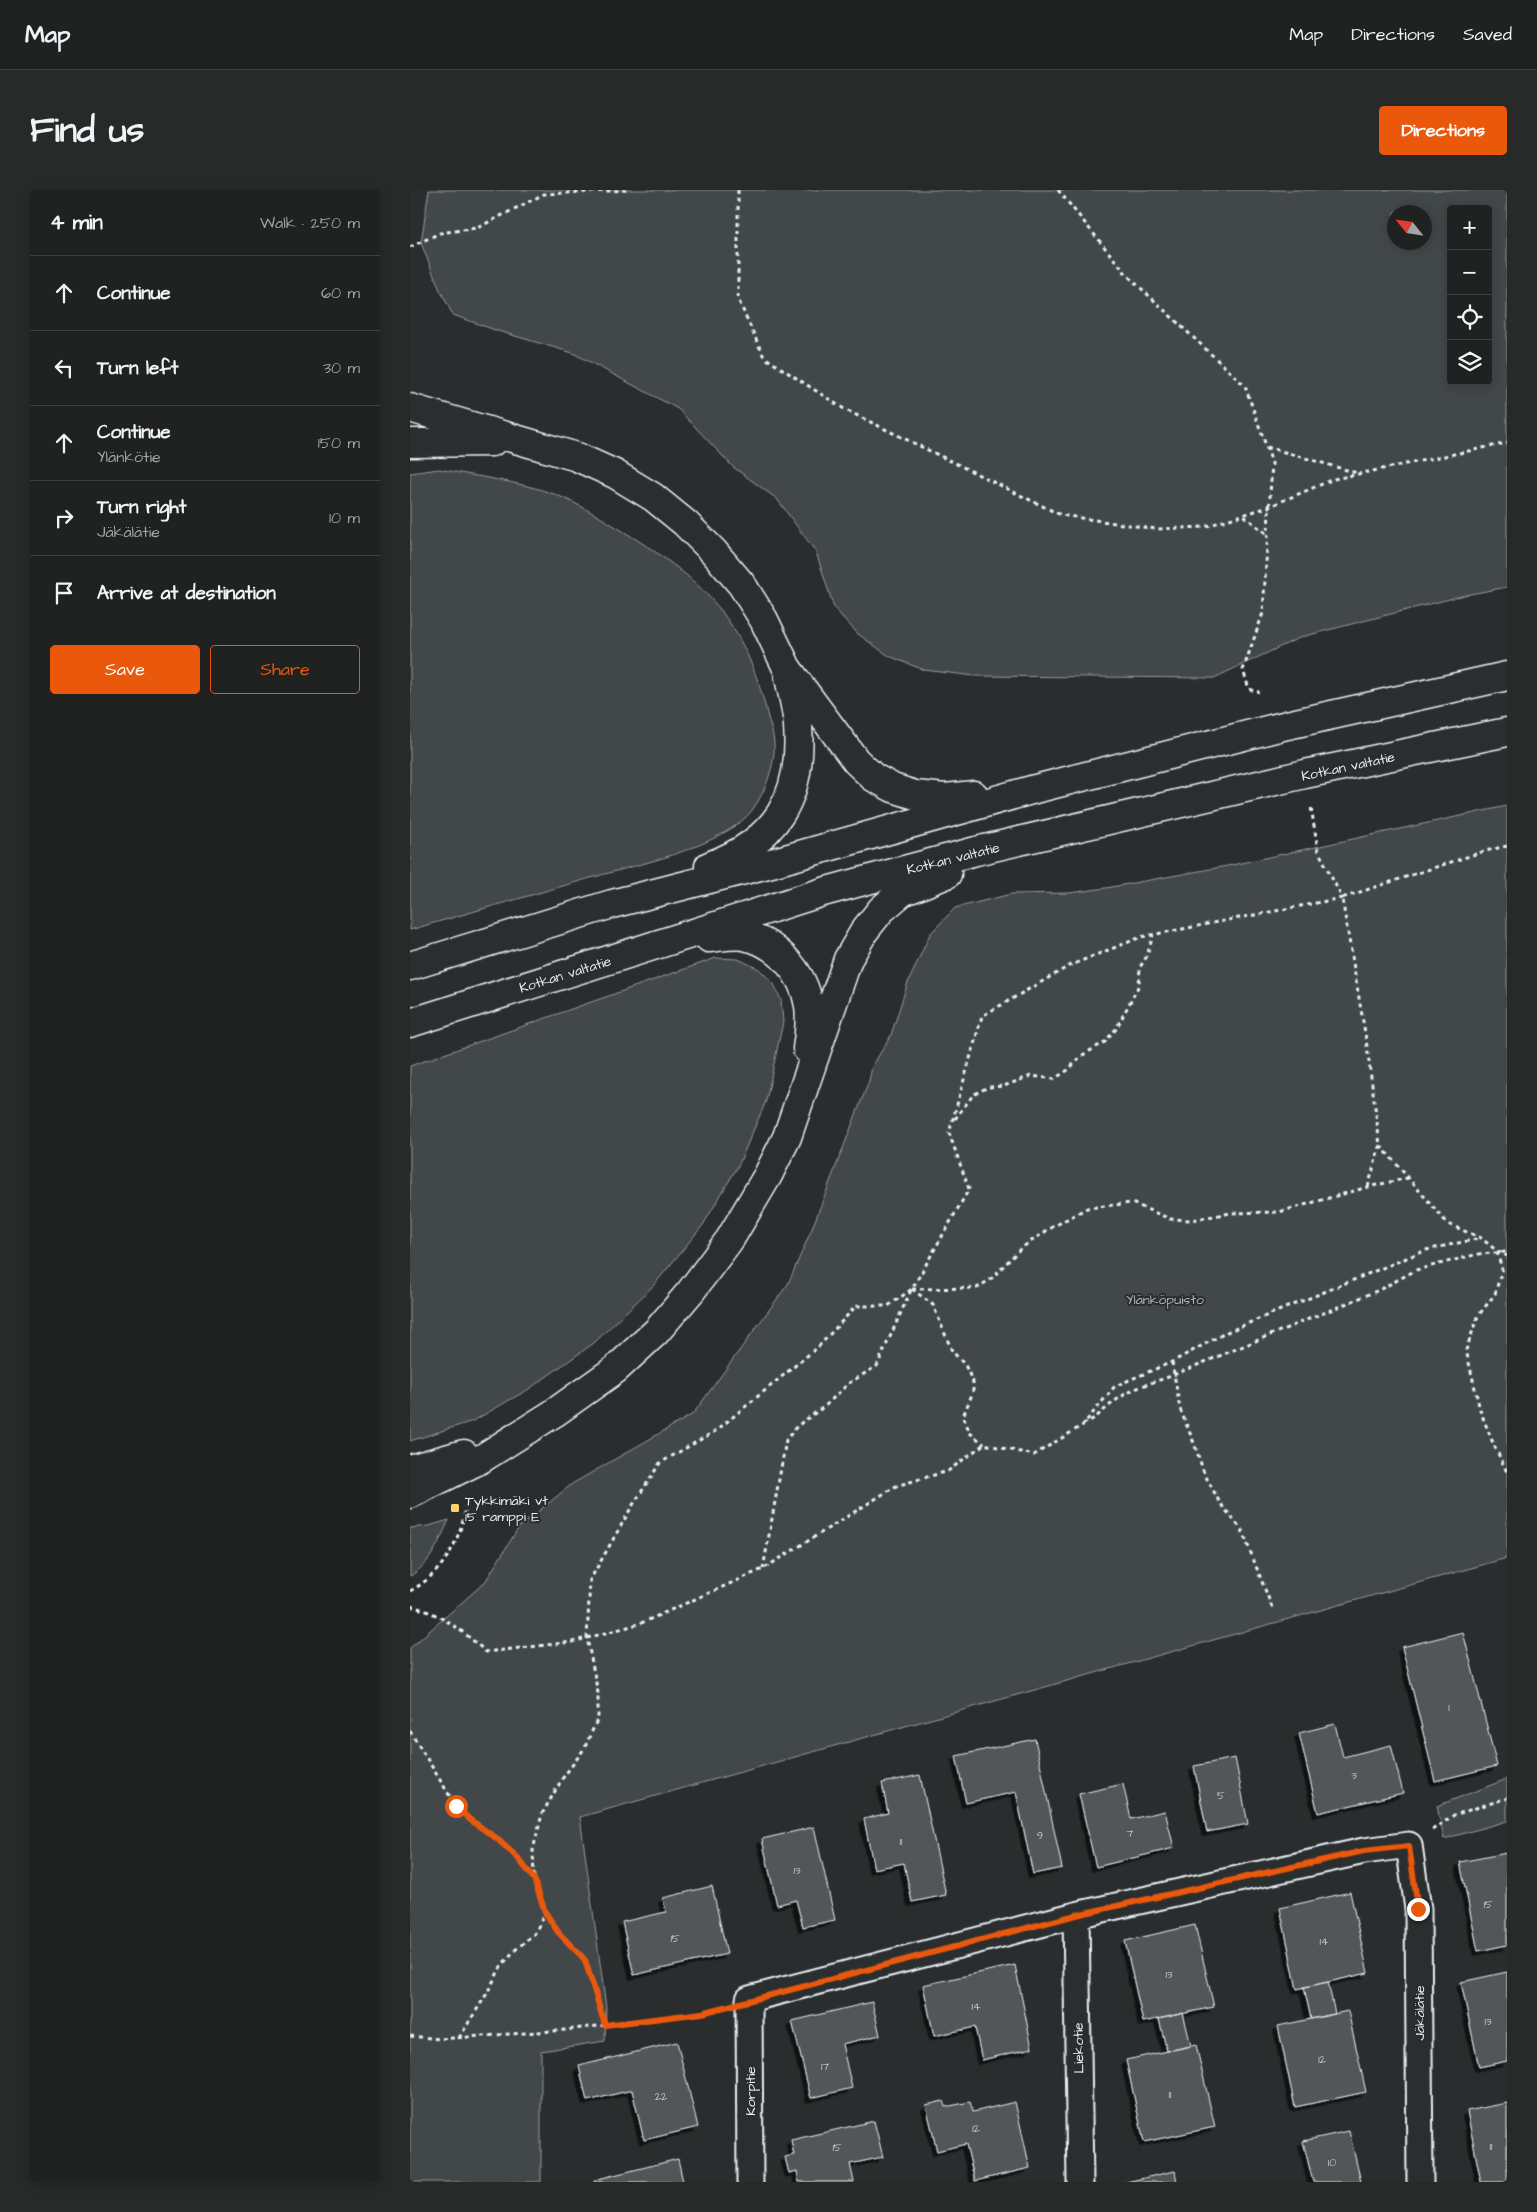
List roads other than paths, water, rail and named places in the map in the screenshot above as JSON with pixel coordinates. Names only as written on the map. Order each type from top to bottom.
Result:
[{"type":"highway","points":[[410,408],[577,458],[615,474],[653,497],[685,523],[714,552],[742,585],[764,620],[787,668],[856,761],[873,777],[893,788],[915,795],[945,798],[1035,789]]},
{"type":"highway","points":[[410,444],[490,442],[539,447]]},
{"type":"highway","points":[[612,904],[720,862],[747,848],[767,832],[783,810],[793,788],[798,757],[798,725],[787,668]]},
{"type":"highway","points":[[410,966],[612,904],[764,865],[1035,789],[1286,725],[1507,676]]},
{"type":"highway","name":"Kotkan valtatie","points":[[410,1023],[823,892],[884,875],[1305,774],[1507,732]]},
{"type":"highway","points":[[410,1494],[481,1459],[554,1413],[616,1369],[656,1332],[691,1291],[730,1238],[768,1175],[787,1137],[848,959],[865,930],[882,910],[902,892],[926,881],[1088,826]]},
{"type":"highway","points":[[651,947],[724,936],[743,936],[763,942],[780,954],[795,970],[804,988],[809,1006],[804,1088]]},
{"type":"highway","points":[[410,1468],[451,1459],[489,1445],[554,1413]]},
{"type":"street","name":"Jäkälätie","points":[[1076,1915],[1364,1851],[1409,1846],[1418,1909],[1420,2182]]},
{"type":"street","name":"Korpitie","points":[[750,2182],[749,1999],[1076,1915]]},
{"type":"street","name":"Liekotie","points":[[1076,1915],[1080,2182]]},
{"type":"place","name":"Tykkimäki vt 15 ramppi E","points":[[455,1508]]},
{"type":"park label","name":"Ylänköpuisto","points":[[1165,1299]]}]
